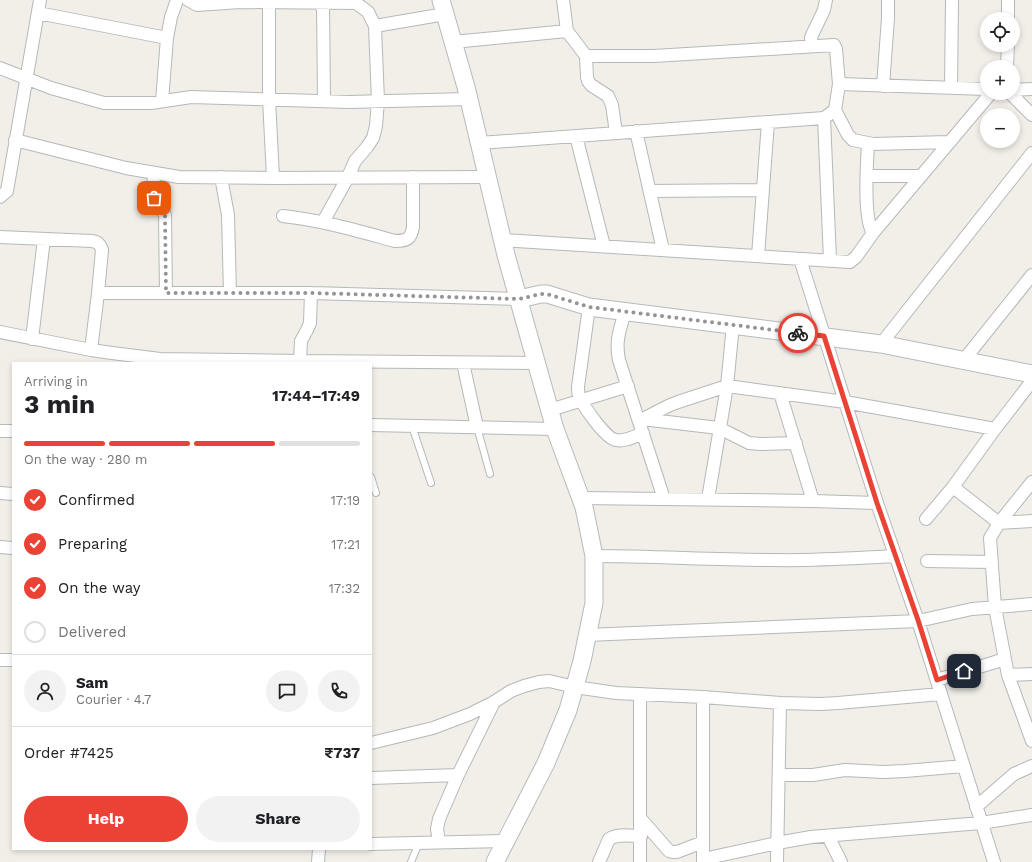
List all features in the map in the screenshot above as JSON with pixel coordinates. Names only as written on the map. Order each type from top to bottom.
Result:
[{"type":"street","points":[[0,198],[7,191],[40,0]]},
{"type":"street","points":[[162,101],[167,38],[171,17],[177,0]]},
{"type":"street","points":[[188,0],[197,5],[240,1],[360,3],[368,12],[375,26],[378,101],[376,126],[373,138],[355,161],[348,178],[323,222]]},
{"type":"street","points":[[563,0],[567,31],[586,56],[588,81],[591,85],[608,96],[612,105],[616,133]]},
{"type":"street","points":[[812,46],[812,34],[824,10],[826,0]]},
{"type":"street","points":[[883,86],[888,0]]},
{"type":"street","points":[[951,88],[952,0]]},
{"type":"street","points":[[1008,0],[1008,12]]},
{"type":"street","points":[[269,2],[269,99],[273,178]]},
{"type":"street","points":[[323,3],[324,101]]},
{"type":"street","points":[[375,26],[443,7],[469,99],[502,240],[555,429],[584,507],[594,556],[594,603],[582,660],[568,710],[546,763],[495,862]]},
{"type":"street","points":[[38,13],[167,38]]},
{"type":"street","points":[[453,42],[567,31]]},
{"type":"street","points":[[586,56],[654,56],[834,45],[839,84],[835,110],[848,135],[853,140],[873,144],[949,142]]},
{"type":"street","points":[[0,68],[50,88],[104,103],[151,103],[191,97],[349,102],[469,99]]},
{"type":"street","points":[[839,84],[980,89]]},
{"type":"street","points":[[1020,90],[1032,89]]},
{"type":"street","points":[[502,240],[850,262],[856,257],[873,233],[985,100]]},
{"type":"street","points":[[1017,100],[1032,115]]},
{"type":"street","points":[[479,143],[824,118],[835,110]]},
{"type":"street","points":[[824,118],[830,260]]},
{"type":"street","points":[[758,256],[768,122]]},
{"type":"street","points":[[636,131],[663,250]]},
{"type":"street","points":[[576,136],[604,246]]},
{"type":"street","points":[[15,140],[120,166],[179,177],[487,177]]},
{"type":"street","points":[[868,143],[867,200],[870,229],[873,233]]},
{"type":"street","points":[[881,344],[1032,153]]},
{"type":"street","points":[[154,173],[153,195],[165,215],[166,293]]},
{"type":"street","points":[[867,176],[921,176]]},
{"type":"street","points":[[221,178],[228,216],[230,293]]},
{"type":"street","points":[[282,216],[323,222],[395,241],[406,240],[410,237],[413,227],[413,178]]},
{"type":"street","points":[[650,191],[763,190]]},
{"type":"street","points":[[0,237],[92,241],[99,243],[102,250],[91,350]]},
{"type":"street","points":[[32,339],[44,239]]},
{"type":"street","points":[[800,259],[877,503],[918,620],[994,862]]},
{"type":"street","points":[[963,361],[1032,275]]},
{"type":"street","points":[[98,292],[311,293],[519,299],[547,294],[589,307],[881,344],[1032,374]]},
{"type":"street","points":[[0,332],[91,350],[179,361],[297,362],[301,341],[310,323],[311,293]]},
{"type":"street","points":[[589,307],[578,394],[581,401],[602,431],[609,438],[626,440],[643,434]]},
{"type":"street","points":[[625,312],[617,341],[617,351],[628,386],[641,419],[643,434],[664,499]]},
{"type":"street","points":[[708,499],[727,386],[733,325]]},
{"type":"street","points":[[375,365],[463,362],[537,363]]},
{"type":"street","points":[[463,362],[476,427]]},
{"type":"street","points":[[926,519],[953,487],[1032,381]]},
{"type":"street","points":[[550,410],[628,386]]},
{"type":"street","points":[[641,419],[678,402],[727,386],[846,402],[995,429]]},
{"type":"street","points":[[780,393],[813,500]]},
{"type":"street","points":[[641,419],[719,428],[749,443],[796,444]]},
{"type":"street","points":[[372,425],[555,429]]},
{"type":"street","points":[[0,431],[12,431]]},
{"type":"street","points":[[1032,482],[999,523],[990,538],[995,607],[1008,675],[1032,740]]},
{"type":"street","points":[[953,487],[999,523],[1032,521]]},
{"type":"street","points":[[0,493],[12,494]]},
{"type":"street","points":[[581,498],[813,500],[877,503]]},
{"type":"street","points":[[0,548],[12,548]]},
{"type":"street","points":[[594,556],[813,560],[896,556]]},
{"type":"street","points":[[927,560],[992,562]]},
{"type":"street","points":[[587,635],[918,620],[972,609],[1032,604]]},
{"type":"street","points":[[937,680],[1005,659]]},
{"type":"street","points":[[0,660],[12,660]]},
{"type":"street","points":[[1008,675],[1032,674]]},
{"type":"street","points":[[372,744],[433,728],[470,714],[494,702],[511,691],[539,682],[549,681],[574,687],[602,691],[780,703],[838,704],[941,694]]},
{"type":"street","points":[[640,694],[640,862]]},
{"type":"street","points":[[703,697],[703,861],[777,843],[811,837],[981,823],[1032,815]]},
{"type":"street","points":[[439,842],[437,824],[458,775],[494,702]]},
{"type":"street","points":[[777,862],[780,703]]},
{"type":"street","points":[[779,775],[813,775],[845,770],[905,772],[964,766]]},
{"type":"street","points":[[976,807],[1014,774],[1032,766]]},
{"type":"street","points":[[372,778],[458,775]]},
{"type":"street","points":[[641,818],[669,851],[677,852],[703,842]]},
{"type":"street","points":[[599,862],[609,839],[620,835],[640,836]]},
{"type":"street","points":[[828,836],[841,862]]},
{"type":"street","points":[[372,844],[505,841]]},
{"type":"street","points":[[318,862],[319,850]]},
{"type":"lane","points":[[412,426],[431,483]]},
{"type":"lane","points":[[476,427],[490,474]]},
{"type":"lane","points":[[372,480],[376,493]]},
{"type":"lane","points":[[411,862],[419,843]]},
{"type":"way so far","points":[[154,198],[165,215],[166,293],[311,293],[519,299],[547,294],[589,307],[798,333]]},
{"type":"route","points":[[798,333],[824,336],[877,503],[918,620],[937,680],[964,671]]}]
